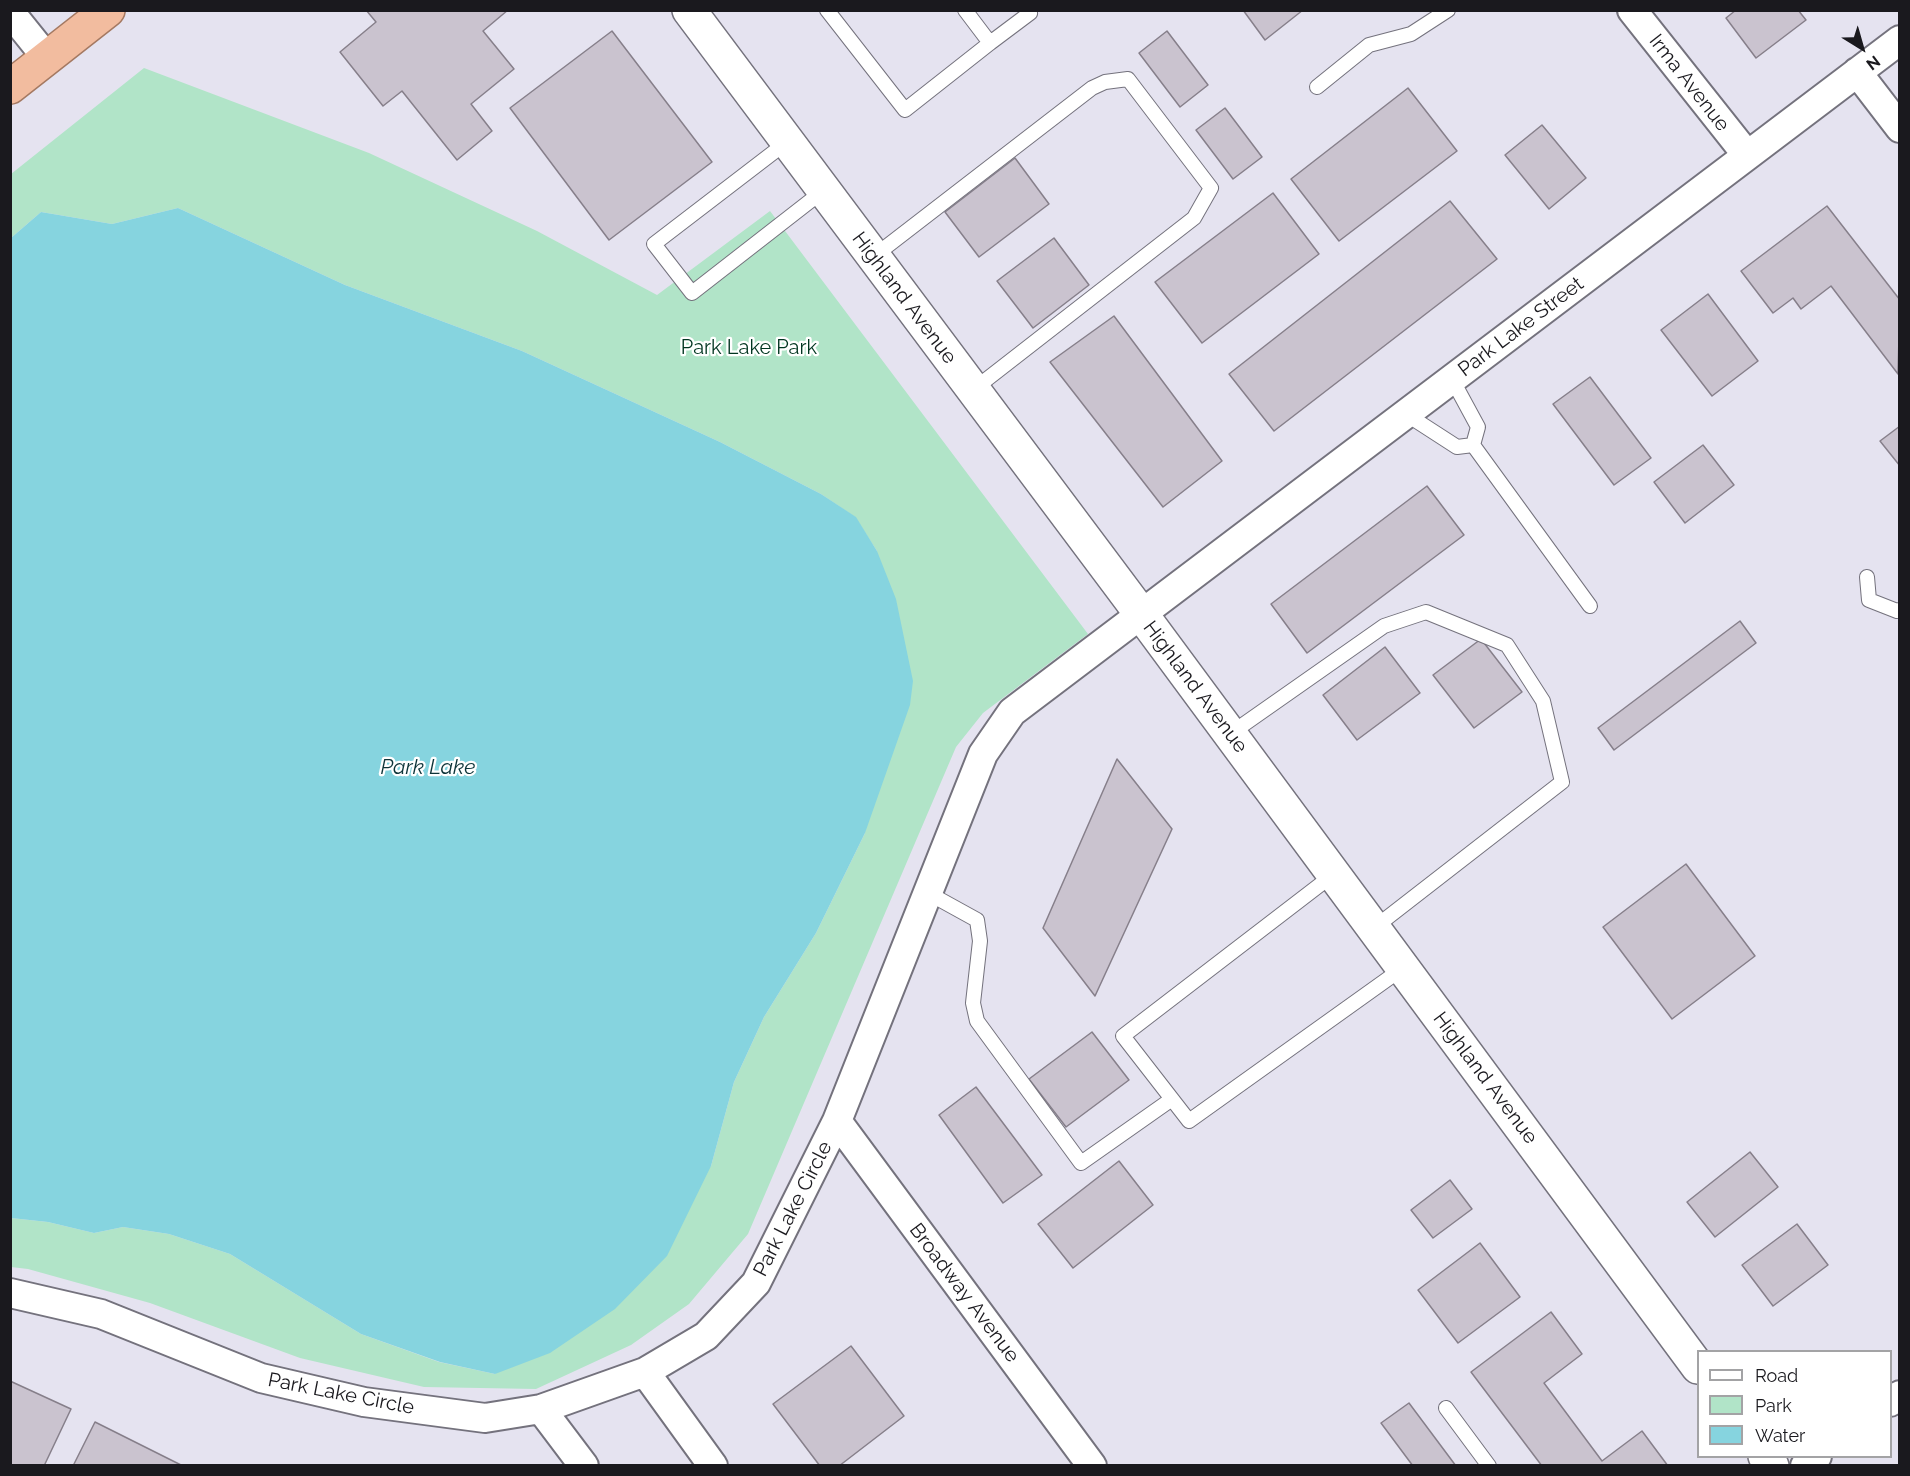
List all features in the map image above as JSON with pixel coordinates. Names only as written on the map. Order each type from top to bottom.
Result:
[{"type":"highway","points":[[10,87],[108,10]]},
{"type":"street","name":"Irma Avenue","points":[[1632,10],[1747,155]]},
{"type":"street","points":[[10,12],[47,58]]},
{"type":"street","name":"Highland Avenue","points":[[699,14],[787,142],[1142,615],[1697,1366]]},
{"type":"street","name":"Park Lake Street","points":[[1142,615],[1899,40]]},
{"type":"street","points":[[1857,72],[1899,128]]},
{"type":"street","name":"Park Lake Circle","points":[[10,1293],[101,1314],[261,1378],[364,1402],[485,1418],[541,1409],[645,1372],[706,1336],[756,1283],[837,1121],[983,754],[1012,712],[1142,615]]},
{"type":"street","name":"Broadway Avenue","points":[[837,1121],[1092,1466]]},
{"type":"street","points":[[645,1372],[713,1466]]},
{"type":"street","points":[[541,1409],[584,1466]]},
{"type":"lane","points":[[827,10],[905,110],[1030,13],[1029,10]]},
{"type":"lane","points":[[965,10],[990,43]]},
{"type":"lane","points":[[1317,87],[1369,45],[1411,34],[1448,10]]},
{"type":"lane","points":[[873,256],[1092,88],[1105,82],[1128,79],[1211,188],[1194,218],[973,390]]},
{"type":"lane","points":[[787,142],[654,244],[692,294],[824,191]]},
{"type":"lane","points":[[1452,380],[1478,427],[1473,445]]},
{"type":"lane","points":[[1406,414],[1457,447],[1473,445]]},
{"type":"lane","points":[[1473,445],[1590,606]]},
{"type":"lane","points":[[1867,577],[1869,600],[1899,610]]},
{"type":"lane","points":[[1230,734],[1384,626],[1426,612],[1507,645],[1543,701],[1562,782],[1374,928]]},
{"type":"lane","points":[[1334,874],[1123,1036],[1189,1121],[1403,968]]},
{"type":"lane","points":[[928,892],[977,920],[980,941],[974,1003],[977,1021],[1081,1163],[1172,1099]]},
{"type":"lane","points":[[1446,1408],[1489,1466]]},
{"type":"green space","name":"Park Lake Park","points":[[144,68],[369,153],[537,231],[657,295],[770,211],[1088,634],[983,713],[956,747],[748,1234],[689,1304],[631,1345],[536,1389],[424,1387],[300,1358],[150,1303],[28,1269],[11,1267],[11,1218],[48,1222],[94,1233],[123,1227],[169,1234],[230,1254],[361,1334],[439,1362],[495,1374],[711,1166],[734,1082],[764,1017],[816,933],[865,833],[877,551],[855,517],[821,494],[720,442],[522,351],[345,285],[178,208],[112,224],[41,212],[11,238],[11,174]]},
{"type":"water","name":"Park Lake","points":[[178,208],[345,285],[522,351],[720,442],[821,494],[856,517],[877,551],[896,599],[913,681],[910,705],[865,833],[816,933],[764,1017],[734,1082],[711,1166],[667,1256],[615,1309],[550,1353],[495,1374],[440,1362],[361,1334],[230,1254],[169,1234],[123,1227],[94,1233],[48,1222],[11,1218],[11,238],[41,212],[112,224]]},
{"type":"building","points":[[366,10],[508,10],[483,31],[514,69],[471,104],[492,131],[457,160],[402,91],[383,106],[340,52],[376,22]]},
{"type":"building","points":[[1243,10],[1303,10],[1265,40]]},
{"type":"building","points":[[1736,10],[1798,10],[1806,20],[1756,58],[1726,18]]},
{"type":"building","points":[[612,31],[712,162],[609,240],[510,108]]},
{"type":"building","points":[[1167,31],[1208,85],[1180,107],[1139,53]]},
{"type":"building","points":[[1408,88],[1457,151],[1339,241],[1291,179]]},
{"type":"building","points":[[1225,108],[1262,157],[1233,179],[1196,130]]},
{"type":"building","points":[[1542,125],[1586,178],[1549,209],[1505,155]]},
{"type":"building","points":[[1015,158],[1049,204],[979,257],[945,212]]},
{"type":"building","points":[[1273,193],[1319,254],[1202,343],[1155,282]]},
{"type":"building","points":[[1450,201],[1497,259],[1274,431],[1229,374]]},
{"type":"building","points":[[1827,206],[1900,300],[1898,374],[1831,286],[1801,309],[1793,298],[1773,313],[1741,271]]},
{"type":"building","points":[[1054,238],[1089,285],[1033,328],[997,281]]},
{"type":"building","points":[[1708,294],[1758,361],[1712,396],[1661,330]]},
{"type":"building","points":[[1114,316],[1222,461],[1163,507],[1050,362]]},
{"type":"building","points":[[1590,377],[1651,458],[1614,485],[1553,404]]},
{"type":"building","points":[[1900,426],[1900,466],[1880,441]]},
{"type":"building","points":[[1703,445],[1734,485],[1685,523],[1654,482]]},
{"type":"building","points":[[1427,486],[1464,535],[1307,653],[1271,604]]},
{"type":"building","points":[[1740,621],[1756,643],[1614,750],[1598,728]]},
{"type":"building","points":[[1481,639],[1522,692],[1474,728],[1433,675]]},
{"type":"building","points":[[1385,647],[1420,693],[1357,740],[1323,695]]},
{"type":"building","points":[[1117,759],[1172,829],[1095,996],[1043,928]]},
{"type":"building","points":[[1686,864],[1755,956],[1672,1019],[1603,927]]},
{"type":"building","points":[[1092,1032],[1129,1080],[1066,1127],[1029,1079]]},
{"type":"building","points":[[976,1087],[1042,1175],[1003,1203],[939,1115]]},
{"type":"building","points":[[1750,1152],[1778,1187],[1715,1237],[1687,1202]]},
{"type":"building","points":[[1119,1161],[1153,1205],[1073,1268],[1038,1224]]},
{"type":"building","points":[[1450,1180],[1472,1209],[1433,1238],[1411,1210]]},
{"type":"building","points":[[1797,1224],[1828,1265],[1773,1306],[1742,1265]]},
{"type":"building","points":[[1480,1243],[1520,1297],[1458,1343],[1418,1290]]},
{"type":"building","points":[[1551,1312],[1582,1354],[1544,1383],[1602,1461],[1642,1431],[1668,1466],[1542,1466],[1471,1372]]},
{"type":"building","points":[[851,1346],[904,1416],[839,1466],[820,1466],[773,1404]]},
{"type":"building","points":[[10,1381],[71,1409],[44,1466],[10,1466]]},
{"type":"building","points":[[1409,1403],[1456,1466],[1413,1466],[1381,1423]]},
{"type":"building","points":[[95,1422],[183,1466],[73,1466]]}]
